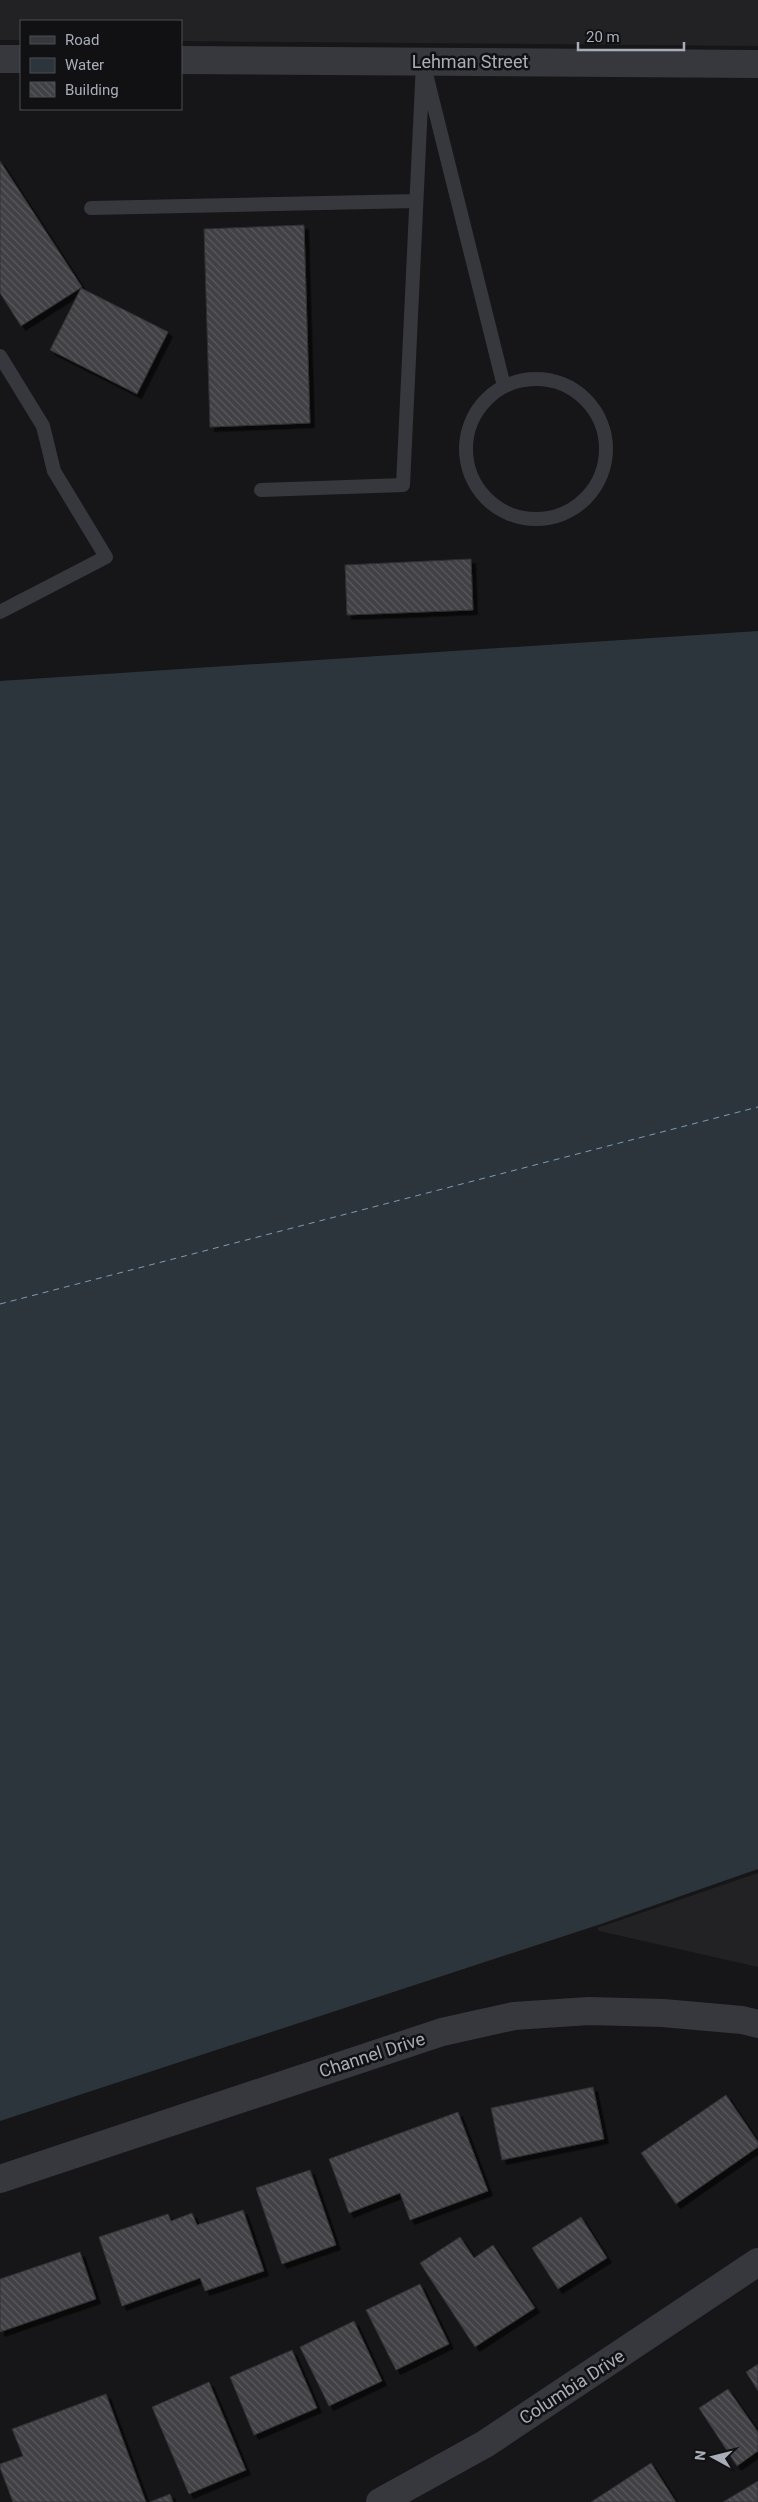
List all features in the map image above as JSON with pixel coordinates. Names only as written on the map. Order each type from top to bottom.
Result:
[{"type":"street","points":[[0,59],[20,59]]},
{"type":"street","name":"Lehman Street","points":[[182,60],[758,64]]},
{"type":"street","name":"Channel Drive","points":[[0,2178],[442,2032],[514,2016],[590,2011],[663,2013],[742,2020],[758,2024]]},
{"type":"street","name":"Columbia Drive","points":[[380,2502],[485,2444],[758,2262]]},
{"type":"lane","points":[[261,490],[403,485],[423,62]]},
{"type":"lane","points":[[423,62],[504,386]]},
{"type":"lane","points":[[91,208],[416,201]]},
{"type":"lane","points":[[0,356],[43,426],[54,471],[106,557],[0,612]]},
{"type":"lane","points":[[527,378],[552,380],[574,389],[592,405],[603,427],[606,451],[602,472],[592,492],[581,502],[556,516],[534,519],[513,515],[500,508],[479,489],[469,469],[466,445],[472,421],[485,401],[504,386],[527,378]]},
{"type":"shaded area","points":[[0,0],[758,0],[758,46],[182,41],[182,20],[20,20],[20,40],[0,40]]},
{"type":"shaded area","points":[[758,1873],[758,1967],[599,1931],[597,1928]]},
{"type":"water","points":[[758,631],[758,1869],[598,1925],[0,2121],[0,681]]},
{"type":"building","points":[[0,161],[82,287],[21,326],[0,293]]},
{"type":"building","points":[[304,225],[310,423],[210,427],[204,229]]},
{"type":"building","points":[[81,288],[168,332],[137,394],[50,350]]},
{"type":"building","points":[[471,559],[473,610],[347,615],[345,565]]},
{"type":"building","points":[[593,2087],[604,2139],[502,2160],[491,2108]]},
{"type":"building","points":[[726,2095],[758,2142],[758,2147],[676,2204],[641,2153]]},
{"type":"building","points":[[458,2112],[488,2191],[410,2220],[400,2193],[349,2213],[329,2159]]},
{"type":"building","points":[[310,2170],[336,2245],[282,2264],[256,2188]]},
{"type":"building","points":[[243,2210],[264,2271],[205,2291],[200,2278],[122,2306],[99,2237],[168,2214],[171,2221],[192,2213],[197,2225]]},
{"type":"building","points":[[581,2217],[607,2258],[558,2289],[532,2248]]},
{"type":"building","points":[[460,2237],[474,2258],[493,2245],[535,2308],[475,2347],[420,2263]]},
{"type":"building","points":[[80,2252],[96,2299],[0,2332],[0,2279]]},
{"type":"building","points":[[420,2284],[449,2344],[396,2370],[366,2310]]},
{"type":"building","points":[[354,2321],[382,2381],[329,2406],[300,2347]]},
{"type":"building","points":[[292,2350],[317,2408],[254,2435],[230,2377]]},
{"type":"building","points":[[758,2364],[758,2391],[746,2372]]},
{"type":"building","points":[[209,2382],[246,2470],[189,2494],[152,2407]]},
{"type":"building","points":[[728,2389],[758,2432],[758,2451],[737,2466],[699,2408]]},
{"type":"building","points":[[106,2394],[146,2502],[13,2502],[0,2468],[0,2464],[23,2456],[12,2429]]},
{"type":"building","points":[[651,2463],[676,2502],[591,2502]]},
{"type":"building","points":[[758,2481],[758,2502],[723,2502]]},
{"type":"building","points":[[170,2494],[173,2502],[150,2502]]},
{"type":"ferry route","points":[[0,1304],[758,1107]]}]
